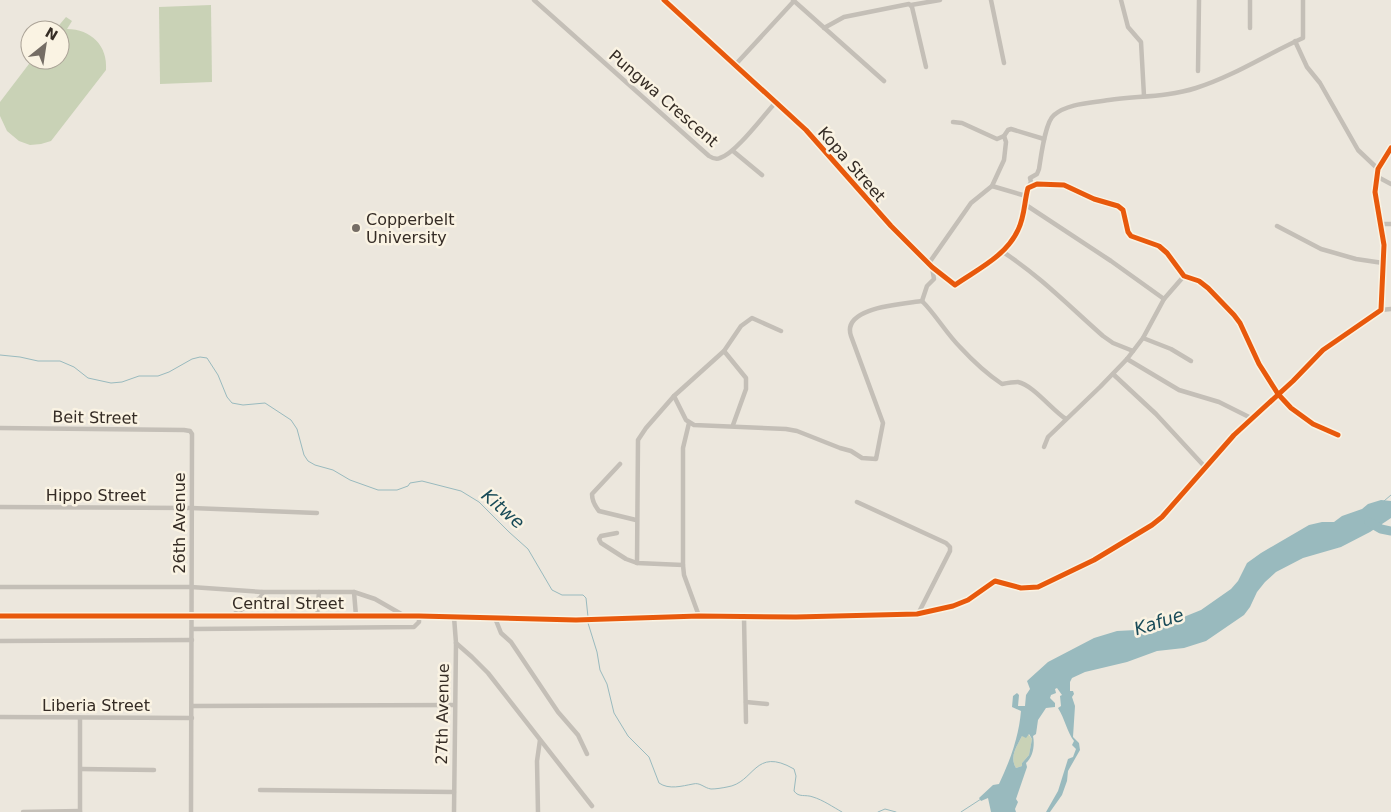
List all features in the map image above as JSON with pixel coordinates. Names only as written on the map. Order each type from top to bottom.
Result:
[{"type":"street","name":"Pungwa Crescent","points":[[534,0],[708,156],[714,159],[733,151],[776,102]]},
{"type":"street","name":"Kopa Street","points":[[664,0],[736,64],[822,146],[871,205],[930,265],[955,285],[1003,252]]},
{"type":"street","points":[[736,64],[794,0],[884,81]]},
{"type":"street","points":[[824,28],[844,16],[940,0]]},
{"type":"street","points":[[991,0],[1004,63]]},
{"type":"street","points":[[1121,0],[1128,26],[1141,42],[1144,96]]},
{"type":"street","points":[[1198,0],[1198,71]]},
{"type":"street","points":[[1250,0],[1250,28]]},
{"type":"street","points":[[1133,351],[1113,343],[1103,336],[1038,277],[1003,252],[1018,230],[1026,205],[1026,196],[1031,182],[1030,178],[1037,174],[1039,169],[1044,139],[1051,117],[1063,109],[1094,102],[1173,93],[1203,86],[1267,57],[1303,38],[1303,0]]},
{"type":"street","points":[[911,5],[926,67]]},
{"type":"street","points":[[1295,41],[1307,67],[1320,83],[1358,150],[1377,172],[1391,184]]},
{"type":"street","points":[[953,122],[962,123],[997,139],[1004,136],[1011,129],[1044,139]]},
{"type":"street","points":[[922,301],[927,286],[934,279],[930,265],[972,203],[992,186],[1004,160],[1006,148],[1004,136]]},
{"type":"street","points":[[1391,148],[1377,172],[1375,192],[1383,233],[1381,310],[1391,309]]},
{"type":"street","points":[[733,151],[762,175]]},
{"type":"street","points":[[1028,188],[1037,184],[1064,185],[1118,206],[1123,210],[1128,232],[1131,236],[1159,246],[1184,276],[1199,281],[1208,288],[1234,315],[1240,323],[1259,364],[1278,394],[1301,416],[1338,435]]},
{"type":"street","points":[[992,186],[1026,196]]},
{"type":"street","points":[[1026,205],[1111,261],[1164,299]]},
{"type":"street","points":[[1381,224],[1391,224]]},
{"type":"street","points":[[1277,226],[1321,249],[1356,259],[1383,263]]},
{"type":"street","points":[[1044,447],[1048,437],[1127,359],[1143,338],[1164,299],[1184,276]]},
{"type":"street","points":[[922,301],[960,347],[990,376],[1002,384],[1016,382],[1022,384],[1038,394],[1045,403],[1066,420]]},
{"type":"street","points":[[689,423],[698,425],[786,428],[851,451],[862,458],[876,459],[884,423],[850,336],[850,324],[862,313],[922,301]]},
{"type":"street","name":"Central Street","points":[[0,616],[419,616],[598,620],[699,616],[917,614],[953,606],[968,600],[995,581],[1020,588],[1038,587],[1094,560],[1162,517],[1234,435],[1293,381],[1323,350],[1381,310]]},
{"type":"street","points":[[637,563],[638,440],[674,396],[724,351],[741,326],[752,318],[781,331]]},
{"type":"street","points":[[1143,338],[1191,361]]},
{"type":"street","points":[[724,351],[746,378],[746,389],[733,425]]},
{"type":"street","points":[[1127,359],[1179,390],[1219,402],[1252,419]]},
{"type":"street","points":[[1113,374],[1156,414],[1205,467]]},
{"type":"street","points":[[674,396],[689,423],[683,448],[683,565],[684,575],[699,616]]},
{"type":"street","name":"Beit Street","points":[[0,428],[190,431]]},
{"type":"street","name":"26th Avenue","points":[[190,431],[192,434],[191,616],[193,706],[191,812]]},
{"type":"street","points":[[620,464],[592,494],[592,499],[599,511],[636,520]]},
{"type":"street","points":[[857,502],[946,543],[950,547],[950,551],[917,614]]},
{"type":"street","name":"Hippo Street","points":[[0,507],[191,508],[317,513]]},
{"type":"street","points":[[617,533],[601,536],[599,539],[600,543],[626,560],[637,563],[683,565]]},
{"type":"street","points":[[0,587],[191,587],[262,592],[354,592],[375,600],[404,616]]},
{"type":"street","points":[[231,616],[260,598],[262,592]]},
{"type":"street","points":[[317,616],[319,592]]},
{"type":"street","points":[[354,592],[356,616]]},
{"type":"street","points":[[192,629],[414,627],[419,622],[419,616]]},
{"type":"street","name":"27th Avenue","points":[[454,617],[456,643],[454,812]]},
{"type":"street","points":[[744,617],[746,722]]},
{"type":"street","points":[[495,618],[501,633],[511,642],[558,712],[578,735],[587,754]]},
{"type":"street","points":[[0,641],[192,640]]},
{"type":"street","points":[[456,643],[488,673],[592,806]]},
{"type":"street","points":[[746,702],[767,704]]},
{"type":"street","points":[[193,706],[454,704]]},
{"type":"street","name":"Liberia Street","points":[[0,717],[192,718]]},
{"type":"street","points":[[23,812],[80,812],[80,718]]},
{"type":"street","points":[[538,812],[537,761],[540,740]]},
{"type":"street","points":[[81,768],[154,770]]},
{"type":"street","points":[[260,790],[454,792]]},
{"type":"green space","points":[[211,5],[212,82],[160,84],[159,7]]},
{"type":"green space","points":[[70,29],[84,32],[101,46],[106,61],[106,70],[51,141],[30,145],[19,141],[7,131],[0,116],[0,102],[24,70],[70,70]]},
{"type":"green space","points":[[1028,734],[1032,739],[1029,755],[1022,763],[1022,766],[1016,768],[1013,760],[1015,752],[1022,736]]},
{"type":"water","points":[[1381,500],[1391,501],[1391,518],[1370,532],[1341,547],[1303,558],[1276,572],[1257,592],[1244,615],[1206,641],[1184,648],[1157,651],[1127,662],[1085,672],[1072,678],[1070,691],[1073,691],[1074,694],[1072,697],[1075,706],[1073,737],[1079,743],[1080,750],[1068,771],[1062,795],[1050,812],[1046,812],[1058,791],[1068,759],[1073,757],[1076,749],[1072,745],[1074,741],[1058,708],[1061,706],[1060,696],[1062,695],[1057,688],[1055,689],[1056,693],[1051,695],[1050,698],[1055,703],[1055,707],[1046,708],[1038,720],[1036,734],[1033,736],[1033,751],[1026,763],[1027,767],[1016,799],[1018,802],[1015,809],[1016,812],[991,812],[988,798],[981,801],[979,798],[993,785],[999,784],[1013,748],[1021,711],[1012,707],[1013,696],[1017,693],[1019,695],[1018,706],[1025,706],[1026,695],[1030,689],[1027,681],[1048,662],[1094,638],[1117,631],[1136,630],[1169,623],[1201,610],[1231,589],[1238,581],[1247,563],[1261,553],[1309,525],[1334,522],[1342,516],[1362,509],[1368,504]],"holes":[[[1029,734],[1032,739],[1029,755],[1022,763],[1022,766],[1016,768],[1013,760],[1022,736],[1026,738]]]},
{"type":"waterway","name":"Kitwe","points":[[0,355],[38,361],[60,361],[74,367],[88,378],[111,383],[122,382],[139,376],[158,376],[192,359],[207,358],[232,403],[243,405],[265,403],[291,420],[297,429],[304,455],[308,461],[315,465],[333,470],[350,480],[378,490],[397,490],[408,486],[410,483],[422,481],[461,491],[479,502],[528,549],[552,590],[562,595],[583,595],[586,598],[588,617]]},
{"type":"waterway","points":[[1384,501],[1391,495]]},
{"type":"waterway","points":[[1369,522],[1381,529],[1391,531]]},
{"type":"waterway","name":"Kitwe","points":[[588,623],[597,652],[600,670],[607,684],[614,713],[628,736],[649,757],[659,783],[671,787],[700,784],[711,789],[721,788],[736,784],[763,764],[771,762],[781,763],[794,769],[796,776],[794,791],[796,793],[817,798],[842,812]]},
{"type":"waterway","name":"Kitwe","points":[[961,812],[981,799]]},
{"type":"waterway","name":"Kitwe","points":[[878,812],[885,809],[896,812]]},
{"type":"cycle path","points":[[664,0],[806,130],[891,226],[932,267],[955,285],[999,255],[1013,239],[1022,220],[1028,188],[1037,184],[1064,185],[1094,199],[1118,206],[1123,210],[1128,232],[1131,236],[1159,246],[1167,253],[1184,276],[1199,281],[1208,288],[1234,315],[1240,323],[1259,364],[1278,394],[1291,408],[1313,424],[1338,435]]},
{"type":"cycle path","points":[[0,616],[419,616],[576,620],[699,616],[796,617],[917,614],[953,606],[968,600],[995,581],[1021,588],[1038,587],[1094,560],[1162,517],[1234,435],[1293,381],[1323,350],[1381,310],[1384,245],[1375,192],[1378,169],[1391,148]]},
{"type":"place","name":"Copperbelt University","points":[[356,228]]},
{"type":"water label","name":"Kafue","points":[[1159,622]]}]
